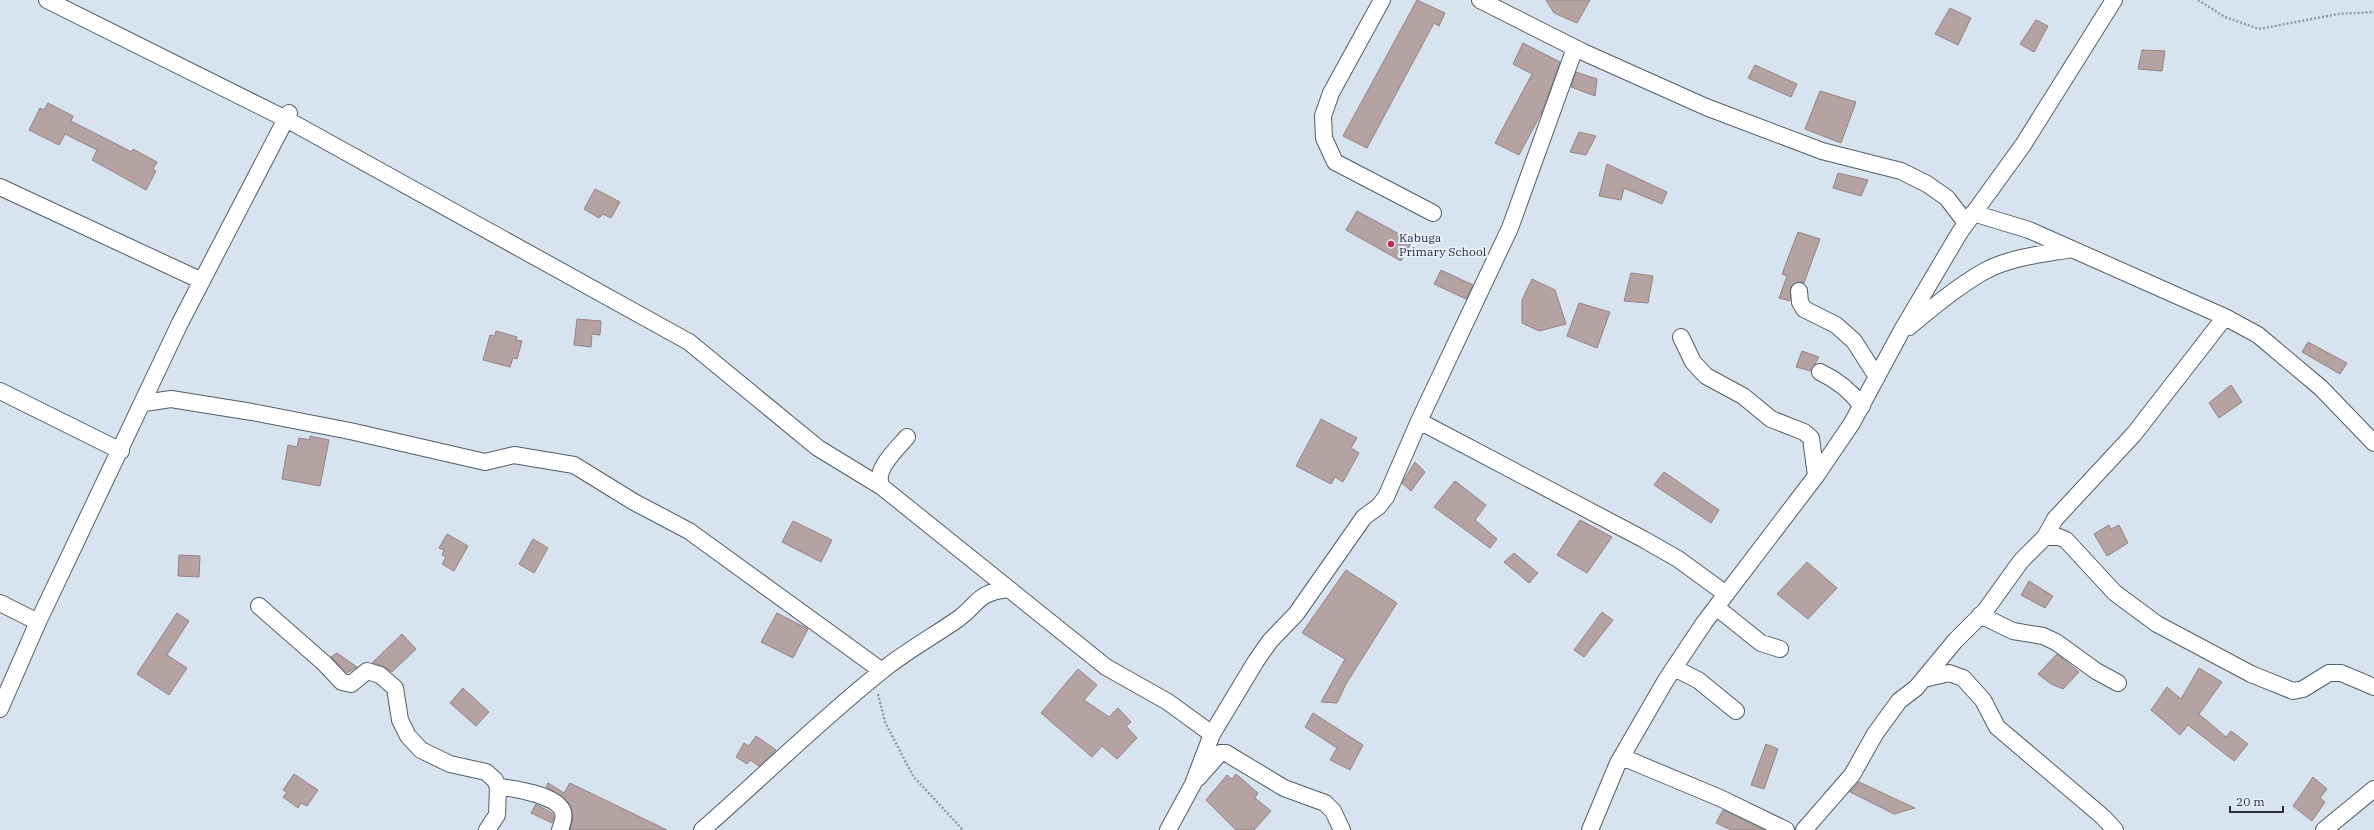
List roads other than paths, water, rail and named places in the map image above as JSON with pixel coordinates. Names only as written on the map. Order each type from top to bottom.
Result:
[{"type":"street","points":[[47,0],[287,116],[689,342],[818,448],[882,487],[921,516],[1008,589],[1106,667],[1168,702],[1212,734]]},
{"type":"street","points":[[1382,0],[1331,93],[1323,116],[1324,138],[1335,162],[1433,213]]},
{"type":"street","points":[[1480,0],[1575,48],[1706,107],[1822,150],[1901,171],[1926,184],[1947,198],[1970,218],[2029,230],[2224,317],[2264,340],[2321,388],[2373,440]]},
{"type":"street","points":[[1590,830],[1622,757],[1674,668],[1716,607],[1816,476],[1862,406],[1900,335],[1970,218],[2023,145],[2114,0]]},
{"type":"street","points":[[1168,830],[1193,784],[1212,734],[1270,641],[1296,614],[1364,517],[1378,507],[1386,497],[1419,421],[1510,228],[1575,48]]},
{"type":"street","points":[[0,709],[38,622],[202,281],[287,116]]},
{"type":"street","points":[[0,187],[202,281]]},
{"type":"street","points":[[1900,335],[1937,303],[1984,271],[2010,262],[2072,249]]},
{"type":"street","points":[[1799,291],[1800,302],[1804,309],[1836,325],[1854,341],[1877,378]]},
{"type":"street","points":[[1804,830],[1852,776],[1876,734],[1898,701],[1924,679],[1980,615],[1985,612],[2021,561],[2045,537],[2055,519],[2134,434],[2224,317]]},
{"type":"street","points":[[1681,337],[1693,362],[1706,376],[1743,396],[1771,419],[1804,432],[1811,438],[1816,476]]},
{"type":"street","points":[[1820,372],[1837,381],[1851,392],[1862,406]]},
{"type":"street","points":[[0,391],[121,451]]},
{"type":"street","points":[[144,403],[171,399],[245,411],[350,432],[485,462],[514,455],[574,465],[634,502],[689,531],[878,675]]},
{"type":"street","points":[[1419,421],[1678,559],[1726,594]]},
{"type":"street","points":[[882,487],[879,476],[884,465],[907,437]]},
{"type":"street","points":[[2045,537],[2059,537],[2066,540],[2115,593],[2157,624],[2251,674],[2293,691],[2303,689],[2329,673],[2341,672],[2374,687]]},
{"type":"street","points":[[702,830],[878,675],[960,618],[981,596],[991,591],[1008,589]]},
{"type":"street","points":[[0,603],[38,622]]},
{"type":"street","points":[[259,606],[324,663],[342,682],[351,684],[363,672],[367,671],[390,682],[395,688],[400,720],[408,736],[421,750],[450,764],[486,772],[495,780],[498,787],[496,815],[487,830]]},
{"type":"street","points":[[1716,607],[1761,643],[1780,649]]},
{"type":"street","points":[[1980,615],[2012,631],[2043,636],[2056,642],[2096,672],[2118,683]]},
{"type":"street","points":[[1674,668],[1698,680],[1736,711]]},
{"type":"street","points":[[1924,679],[1949,673],[1963,678],[1984,700],[1998,727],[2103,817],[2115,830]]},
{"type":"street","points":[[1193,784],[1220,753],[1226,753],[1284,788],[1325,804],[1333,811],[1342,830]]},
{"type":"street","points":[[1622,757],[1720,798],[1786,830]]},
{"type":"street","points":[[498,787],[524,789],[558,805],[563,811],[564,819],[560,830]]},
{"type":"street","points":[[2324,830],[2374,789]]},
{"type":"place","name":"Kabuga Primary School","points":[[1391,244]]}]
